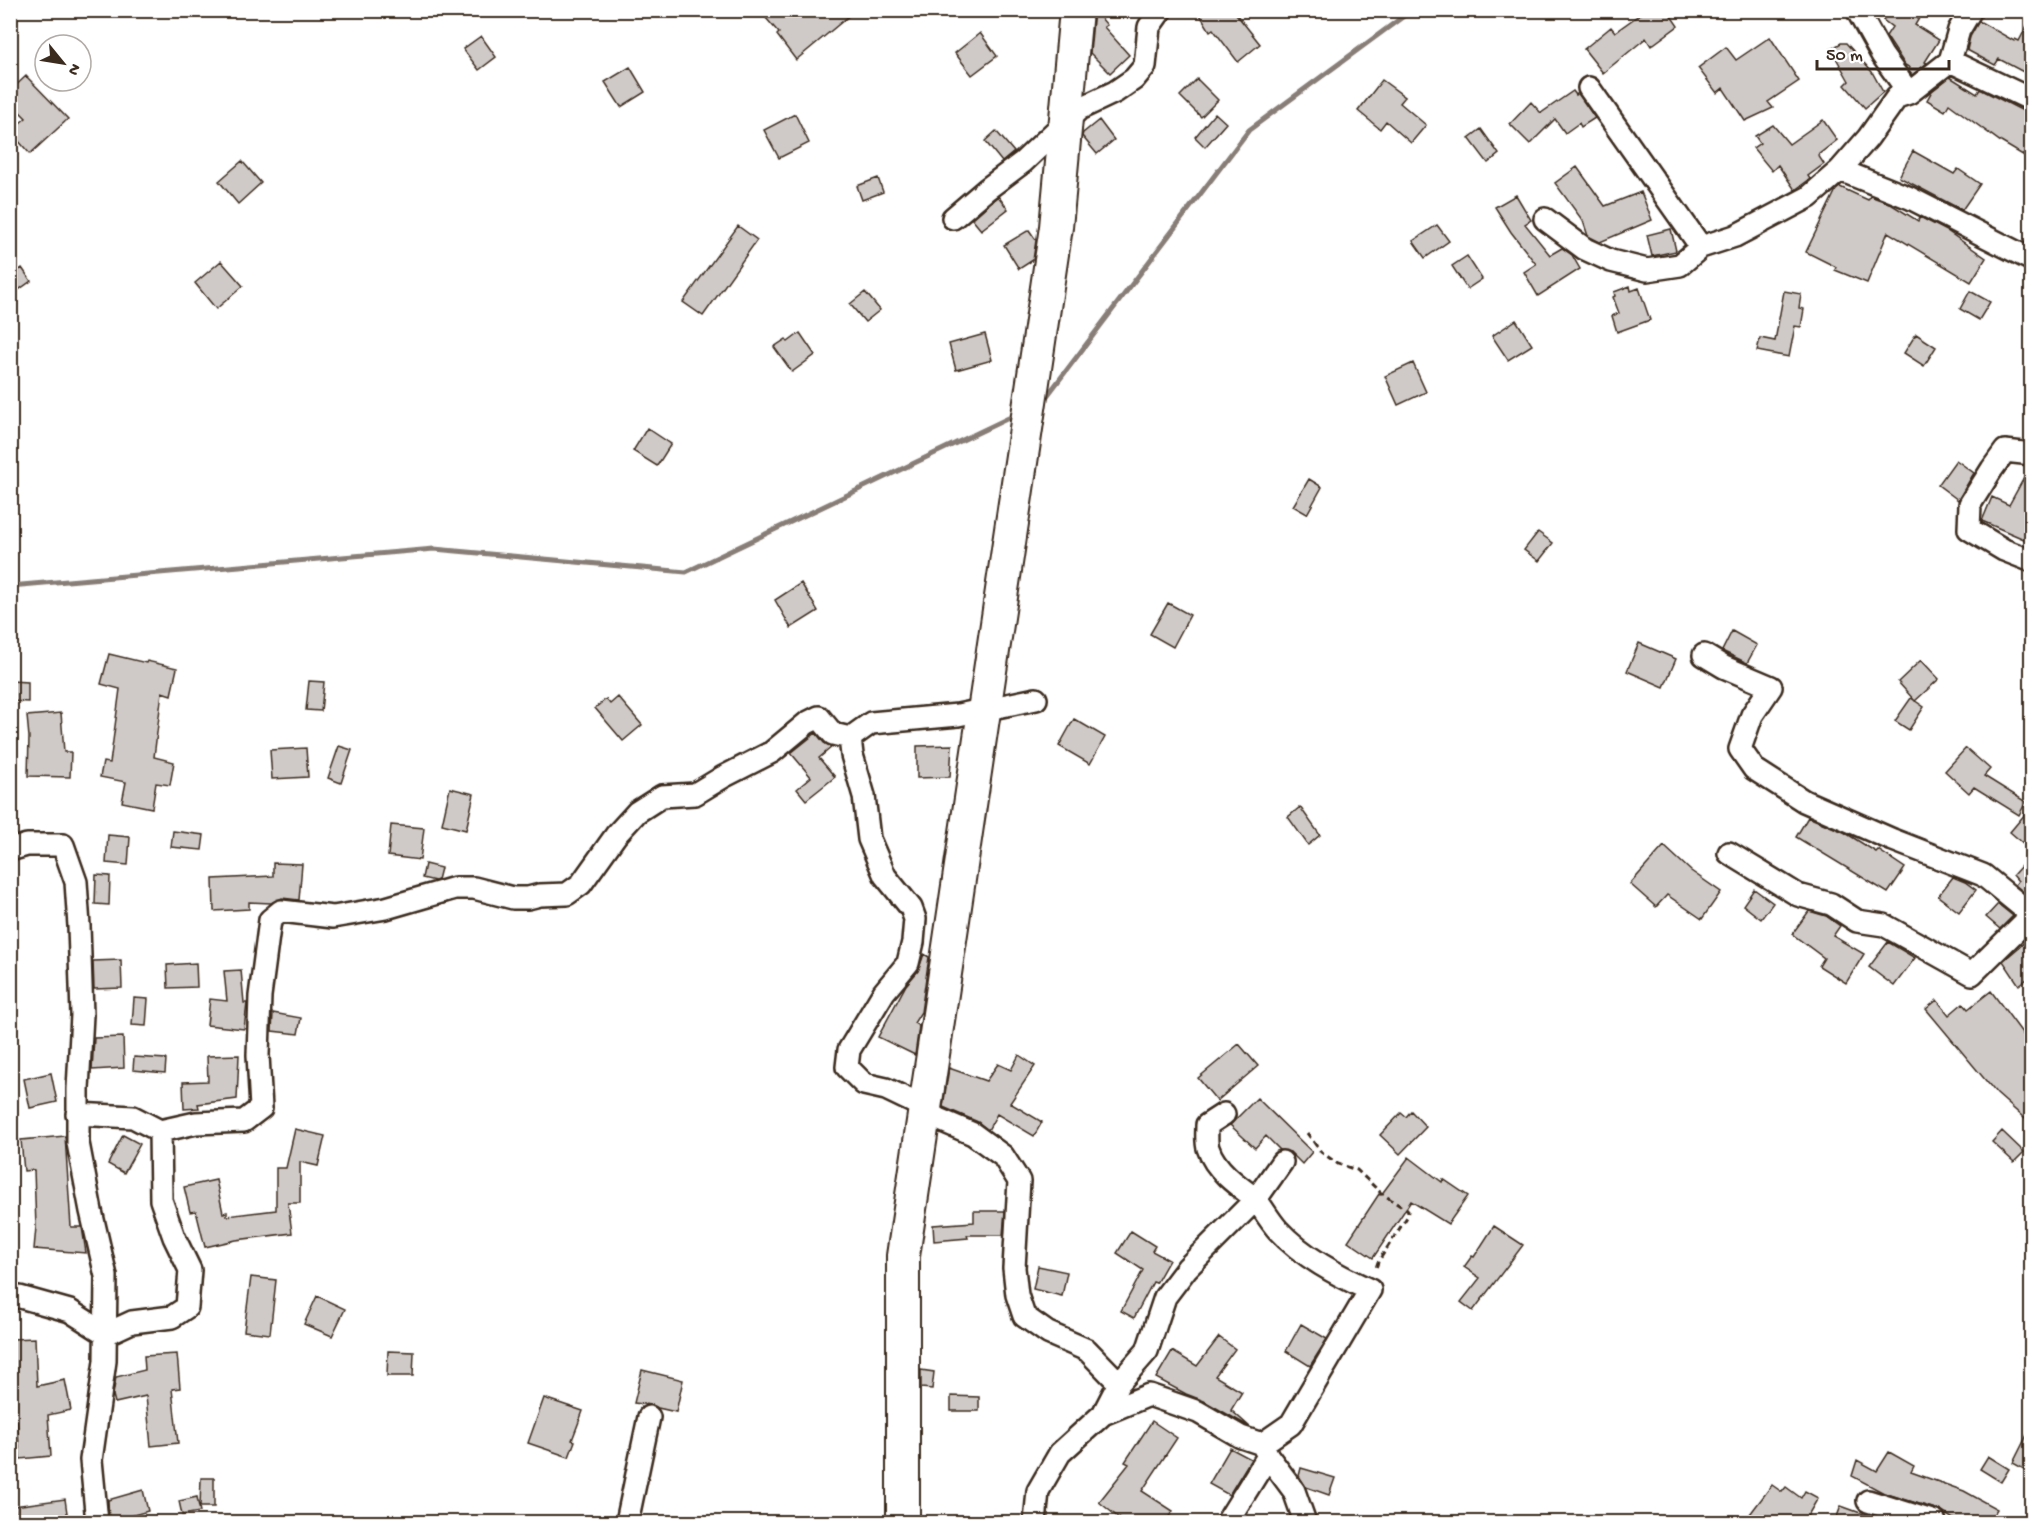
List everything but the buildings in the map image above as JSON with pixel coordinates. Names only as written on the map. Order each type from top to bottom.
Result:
[{"type":"highway","points":[[903,1522],[903,1256],[1054,239],[1076,10]]},
{"type":"street","points":[[953,218],[1023,162],[1079,109],[1114,92],[1134,79],[1145,66],[1149,27],[1161,10]]},
{"type":"street","points":[[1857,10],[1882,55],[1909,93]]},
{"type":"street","points":[[1545,219],[1585,249],[1611,261],[1647,270],[1680,266],[1701,247],[1735,236],[1772,219],[1809,197],[1840,170],[1868,138],[1897,97],[1909,93],[1950,61],[1959,30],[1971,10]]},
{"type":"street","points":[[1950,61],[2031,100]]},
{"type":"street","points":[[1589,88],[1701,247]]},
{"type":"street","points":[[1840,170],[1910,198],[2031,260]]},
{"type":"street","points":[[2031,454],[2005,452],[1992,468],[1970,504],[1969,529],[2004,550],[2031,561]]},
{"type":"street","points":[[1704,655],[1724,668],[1771,687],[1752,715],[1740,749],[1754,769],[1804,801],[1893,840],[1983,875],[2031,915],[1972,974],[1884,925],[1857,921],[1831,904],[1798,895],[1729,853]]},
{"type":"street","points":[[77,1114],[133,1117],[160,1131],[196,1123],[244,1120],[261,1108],[258,1054],[260,996],[270,920],[281,911],[333,918],[386,908],[455,888],[474,888],[513,898],[567,894],[581,884],[636,812],[662,796],[694,794],[772,752],[807,723],[819,717],[833,734],[850,738],[871,723],[958,715],[1036,699]]},
{"type":"street","points":[[850,738],[852,755],[864,796],[869,839],[885,876],[910,908],[915,919],[908,963],[884,992],[849,1050],[848,1067],[864,1084],[886,1089],[913,1102],[938,1119],[974,1134],[1003,1156],[1018,1181],[1014,1268],[1017,1294],[1024,1316],[1048,1333],[1087,1350],[1119,1383]]},
{"type":"street","points":[[10,850],[27,845],[63,845],[76,882],[82,1016],[77,1114],[78,1143],[106,1276],[105,1361],[91,1460],[97,1522]]},
{"type":"street","points":[[1224,1114],[1207,1125],[1207,1147],[1219,1166],[1237,1185],[1256,1199],[1278,1230],[1307,1254],[1337,1276],[1370,1290],[1291,1424],[1265,1450],[1227,1522]]},
{"type":"street","points":[[106,1334],[132,1322],[172,1317],[187,1307],[190,1270],[174,1237],[161,1200],[160,1131]]},
{"type":"street","points":[[1035,1522],[1038,1491],[1060,1453],[1103,1413],[1119,1383],[1147,1351],[1165,1297],[1187,1268],[1256,1199],[1282,1162]]},
{"type":"street","points":[[10,1297],[20,1297],[70,1311],[106,1334]]},
{"type":"street","points":[[1103,1413],[1149,1395],[1198,1412],[1265,1450],[1294,1491],[1305,1522]]},
{"type":"street","points":[[627,1522],[649,1417]]},
{"type":"street","points":[[1868,1501],[1934,1522]]},
{"type":"path","points":[[1306,1133],[1321,1152],[1338,1164],[1358,1170],[1382,1193],[1408,1211],[1407,1217],[1377,1262],[1370,1290]]},
{"type":"waterway","points":[[1044,400],[1249,130],[1412,10]]},
{"type":"waterway","points":[[10,586],[434,549],[686,572],[1017,414]]}]
